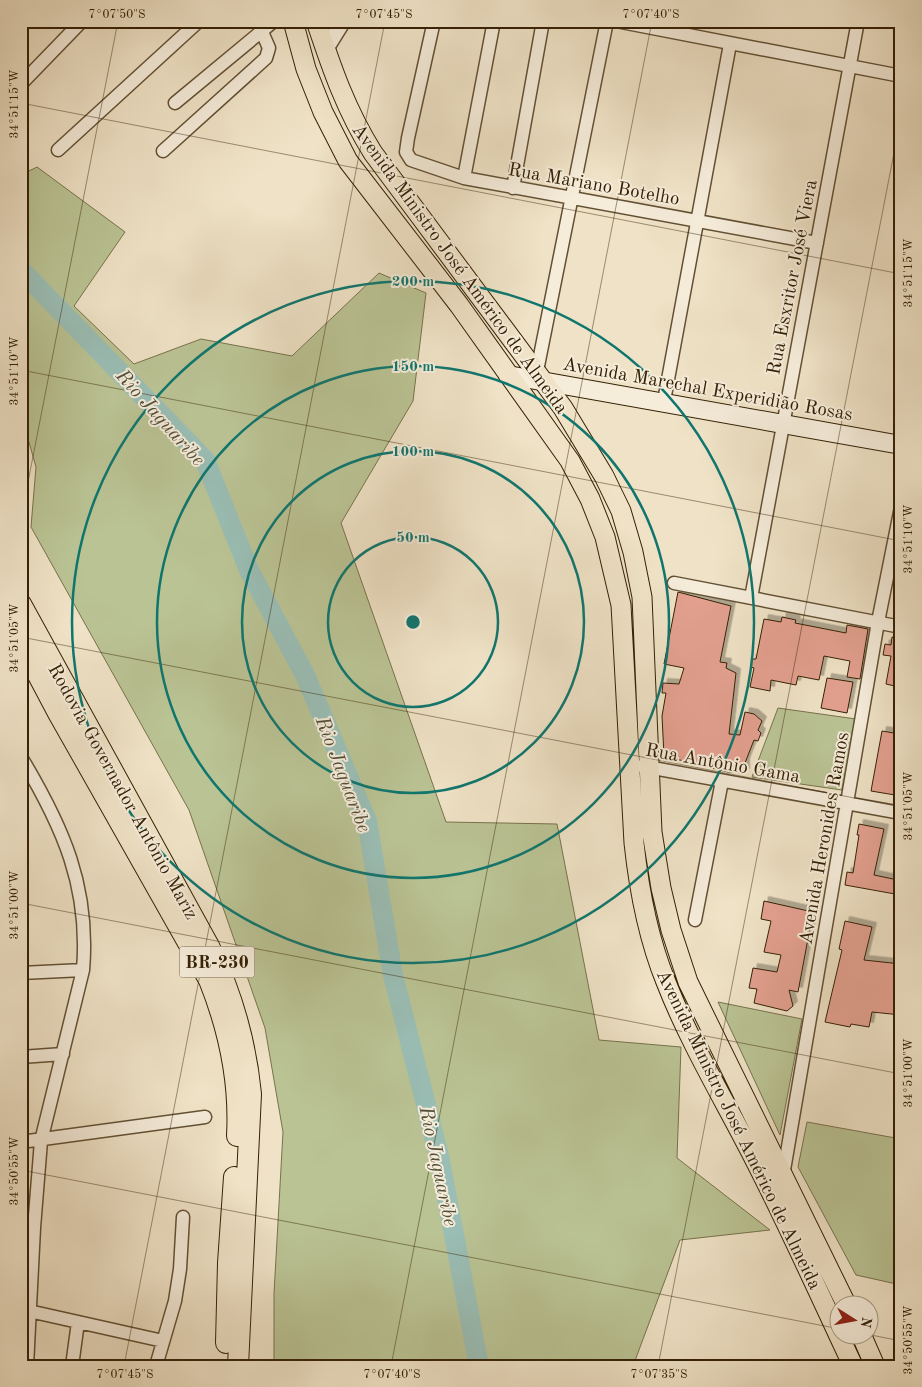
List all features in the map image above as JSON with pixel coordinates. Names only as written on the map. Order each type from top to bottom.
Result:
[{"type":"highway","name":"Rodovia Governador Antônio Mariz","points":[[21,604],[209,946],[233,1001],[248,1065],[251,1094],[238,1366]]},
{"type":"highway","name":"Rodovia Governador Antônio Mariz","points":[[21,643],[163,900],[198,956],[219,1005],[229,1040],[234,1060],[237,1131],[228,1262],[226,1366]]},
{"type":"main road","name":"Avenida Ministro José Américo de Almeida","points":[[293,21],[306,69],[323,112],[348,161],[459,304],[580,477],[605,537],[621,606],[628,764],[638,878],[651,934],[666,982],[760,1169],[854,1366]]},
{"type":"main road","name":"Avenida Ministro José Américo de Almeida","points":[[316,21],[342,98],[354,123],[373,153],[539,375],[586,444],[621,511],[633,552],[642,597],[652,832],[661,888],[674,939],[688,982],[841,1294]]},
{"type":"main road","name":"Avenida Marechal Experidião Rosas","points":[[508,375],[539,375],[664,401],[901,445]]},
{"type":"main road","points":[[570,461],[570,453],[573,447],[578,444],[586,444]]},
{"type":"main road","points":[[866,1344],[876,1366]]},
{"type":"street","points":[[21,84],[82,21]]},
{"type":"street","points":[[58,150],[199,21]]},
{"type":"street","points":[[175,103],[274,21]]},
{"type":"street","points":[[326,50],[343,21]]},
{"type":"street","name":"Rua Mariano Botelho","points":[[434,21],[408,138],[407,156],[428,167],[464,178],[817,243]]},
{"type":"street","points":[[464,178],[494,21]]},
{"type":"street","points":[[513,188],[542,21]]},
{"type":"street","points":[[539,375],[607,21]]},
{"type":"street","points":[[616,21],[901,76]]},
{"type":"street","name":"Rua Esxritor José Viera","points":[[750,598],[858,21]]},
{"type":"street","points":[[163,151],[266,58],[269,48],[262,32]]},
{"type":"street","points":[[664,401],[730,44]]},
{"type":"street","name":"Avenida Heronides Ramos","points":[[783,1176],[878,622],[901,507]]},
{"type":"street","points":[[674,583],[901,626]]},
{"type":"street","points":[[21,757],[56,819],[78,878],[85,928],[83,970],[41,1141],[28,1228],[25,1311],[27,1366]]},
{"type":"street","name":"Rua Antônio Gama","points":[[628,764],[648,766],[901,813]]},
{"type":"street","points":[[695,920],[722,781]]},
{"type":"street","points":[[21,973],[83,970]]},
{"type":"street","points":[[21,1057],[63,1054]]},
{"type":"street","points":[[21,1142],[41,1141],[205,1117]]},
{"type":"street","points":[[156,1366],[173,1308],[180,1269],[183,1217]]},
{"type":"street","points":[[25,1311],[163,1341]]},
{"type":"street","points":[[72,1366],[78,1322]]},
{"type":"green space","points":[[37,167],[125,232],[74,306],[134,364],[201,339],[292,356],[379,273],[426,293],[413,401],[341,523],[446,822],[557,824],[599,1040],[681,1047],[677,1158],[770,1230],[680,1240],[633,1366],[274,1366],[274,1294],[283,1132],[265,1028],[189,810],[31,527],[36,467],[21,414],[21,175]]},
{"type":"green space","points":[[778,708],[856,719],[842,790],[752,777]]},
{"type":"green space","points":[[718,1002],[802,1019],[780,1135]]},
{"type":"green space","points":[[807,1122],[901,1139],[901,1285],[856,1275],[798,1167]]},
{"type":"building","points":[[678,592],[731,606],[720,662],[727,663],[726,668],[736,673],[729,734],[740,735],[745,712],[754,714],[762,721],[758,730],[761,733],[758,741],[754,740],[745,763],[745,773],[728,772],[664,756],[662,716],[666,693],[662,693],[663,683],[679,684],[684,668],[664,664]]},
{"type":"building","points":[[782,617],[796,620],[795,623],[846,633],[847,625],[868,629],[860,679],[847,677],[850,661],[824,656],[819,680],[798,676],[796,685],[771,680],[770,691],[750,687],[754,668],[751,667],[752,659],[756,659],[764,619],[781,622]]},
{"type":"building","points":[[892,637],[901,639],[899,687],[886,684],[891,656],[883,655],[885,644],[891,645]]},
{"type":"building","points":[[827,678],[853,682],[847,713],[821,708]]},
{"type":"building","points":[[882,731],[900,734],[901,796],[871,791]]},
{"type":"building","points":[[859,824],[884,829],[874,875],[898,880],[895,894],[845,885],[847,872],[853,873]]},
{"type":"building","points":[[764,901],[813,912],[798,992],[789,990],[793,1006],[787,1011],[754,1003],[757,989],[749,988],[753,968],[777,972],[781,955],[764,952],[771,921],[761,919]]},
{"type":"building","points":[[845,921],[872,927],[864,960],[901,964],[901,1015],[872,1012],[869,1027],[851,1024],[850,1027],[825,1022],[842,950],[839,949]]},
{"type":"waterway","name":"Rio Jaguaribe","points":[[21,270],[205,460],[249,570],[305,675],[367,821],[393,975],[439,1156],[479,1366]]}]
